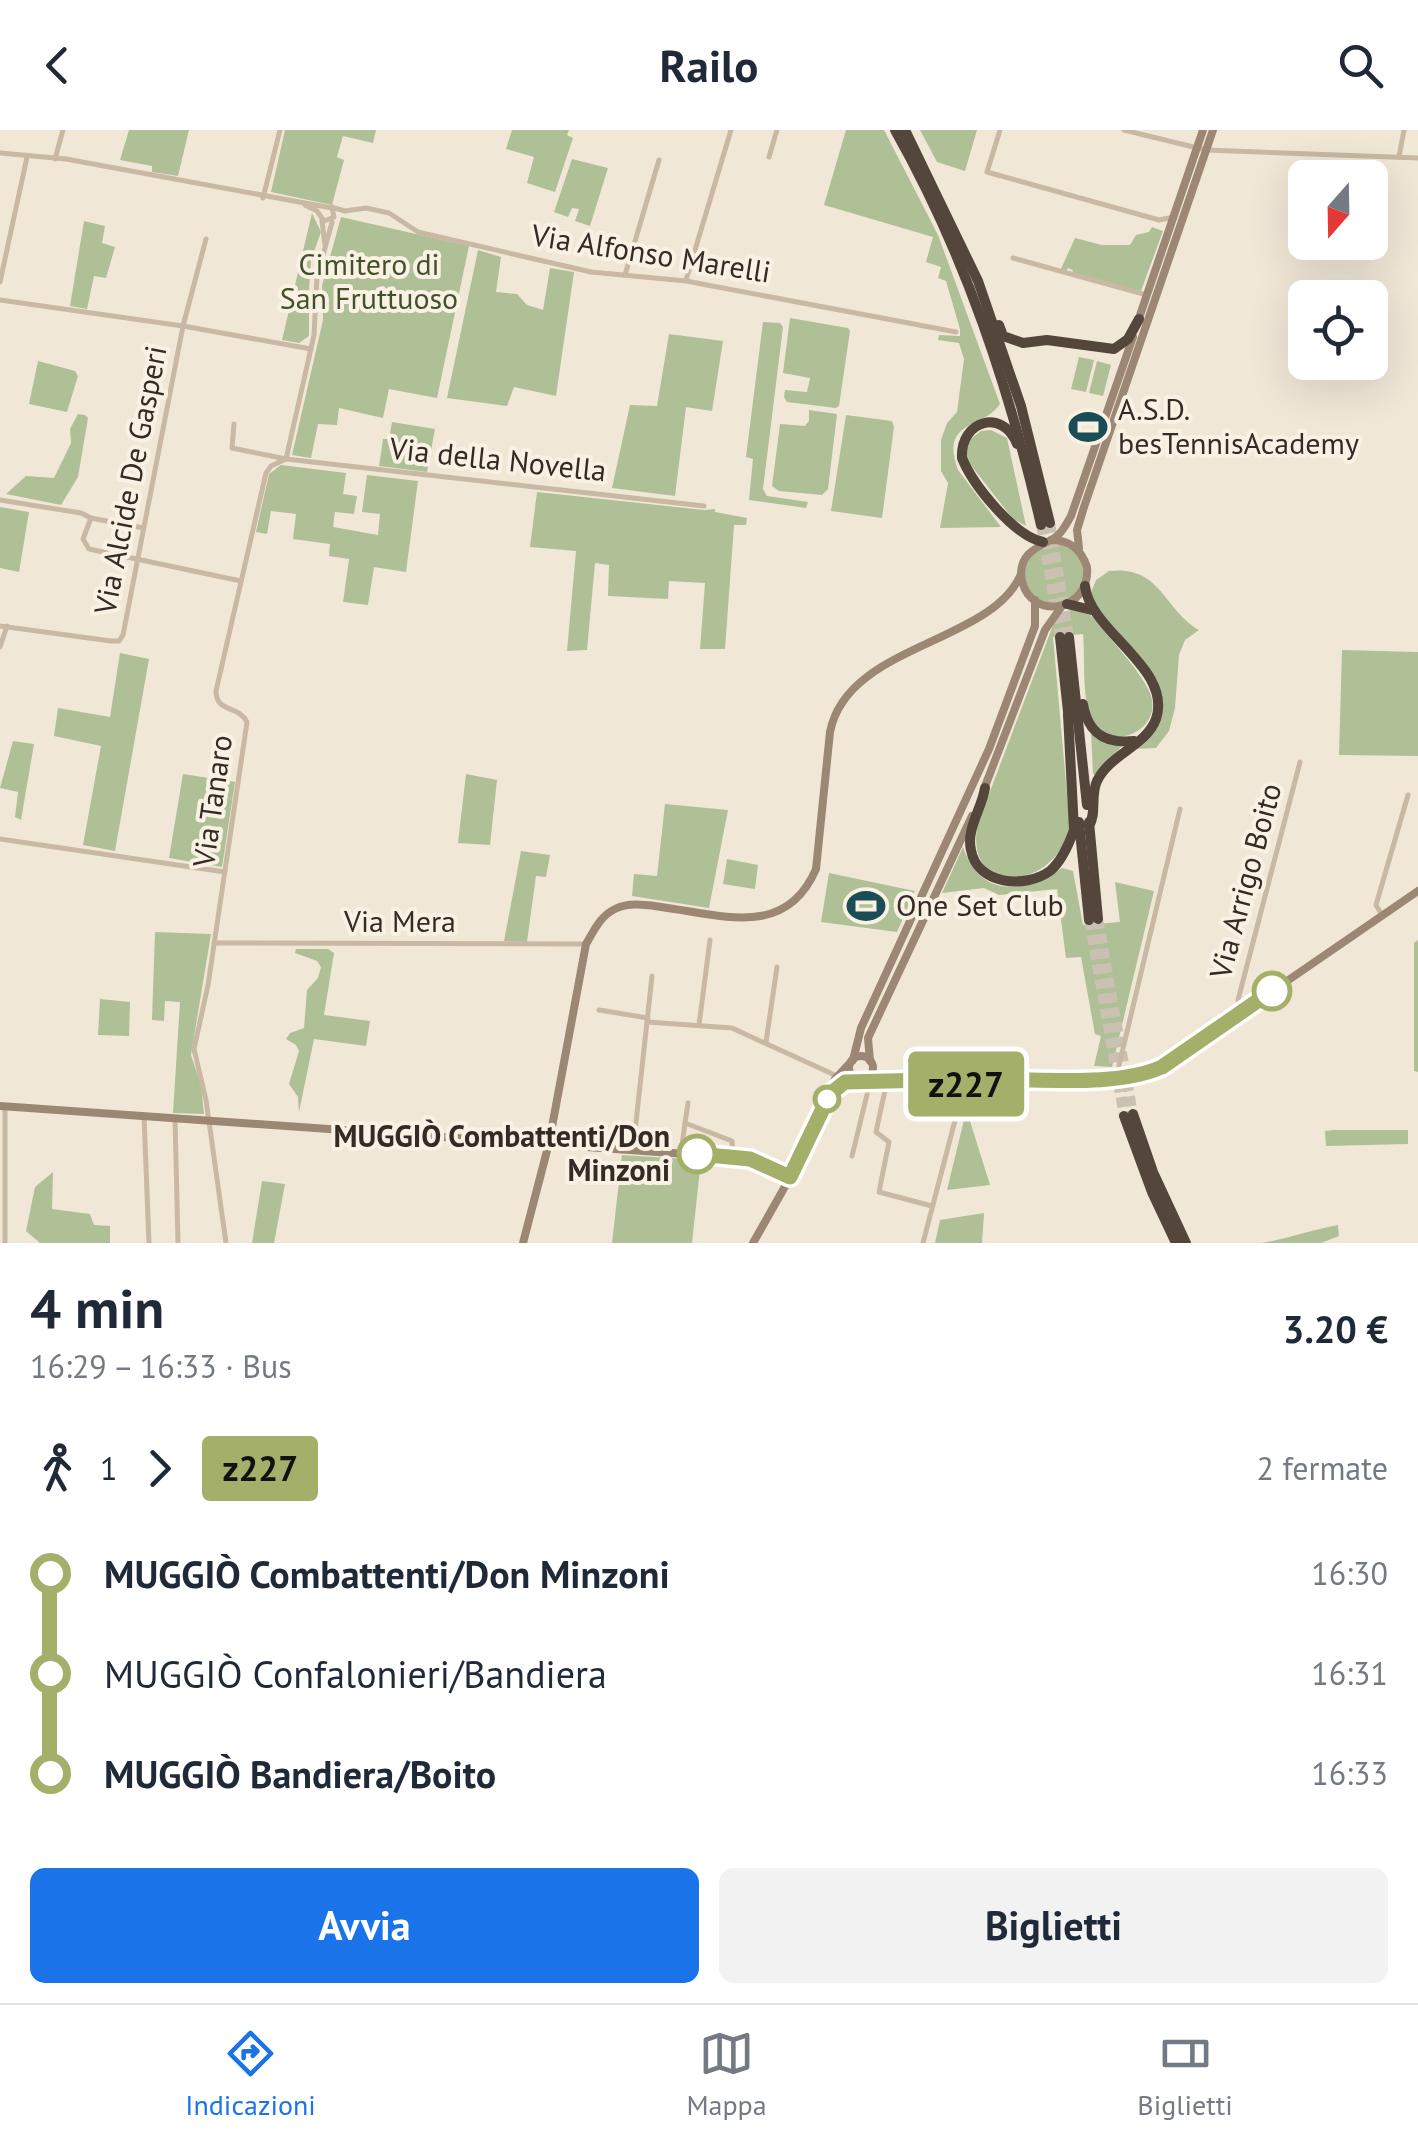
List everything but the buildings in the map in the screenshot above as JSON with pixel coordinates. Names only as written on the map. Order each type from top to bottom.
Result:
[{"type":"highway","points":[[895,130],[952,245],[986,332],[1013,410],[1030,477]]},
{"type":"highway","points":[[905,130],[978,281],[1020,406],[1046,524],[1008,429],[992,422],[969,433],[962,448],[966,466],[1019,532],[1047,541]]},
{"type":"highway","points":[[978,281],[984,284],[1004,336],[1023,343],[1047,340],[1114,349],[1128,339],[1139,320]]},
{"type":"highway","points":[[1085,586],[1092,610],[1143,668],[1156,692],[1157,715],[1154,725],[1107,765],[1098,779],[1089,826]]},
{"type":"highway","points":[[1065,605],[1092,610]]},
{"type":"highway","points":[[985,788],[971,832],[975,861],[987,874],[1006,881],[1025,881],[1049,871],[1068,846],[1074,830],[1064,637],[1074,676],[1094,920],[1068,714]]},
{"type":"highway","points":[[1074,676],[1079,681],[1085,716],[1094,732],[1111,742],[1138,740]]},
{"type":"highway","points":[[1176,1243],[1152,1192],[1128,1115],[1186,1243]]},
{"type":"main road","points":[[868,1072],[868,1038],[985,788],[1045,630],[1085,586],[1088,571],[1076,537],[1202,149],[1203,130]]},
{"type":"main road","points":[[1008,598],[1028,552],[1047,541],[1071,516],[1174,217],[1213,130]]},
{"type":"main road","points":[[1047,541],[1065,542],[1080,552]]},
{"type":"main road","points":[[1021,574],[1033,598],[1048,606],[1065,605]]},
{"type":"main road","points":[[523,1243],[548,1144],[586,944],[594,929],[607,914],[628,905],[744,918],[766,917],[795,902],[816,868],[830,732],[845,696],[874,672],[1008,598],[1033,598]]},
{"type":"main road","points":[[898,1080],[850,1072],[852,1061],[870,1010],[990,749],[1035,626],[1033,598]]},
{"type":"main road","points":[[753,1243],[790,1177],[837,1076],[852,1061],[862,1056],[868,1072],[887,1081],[931,1080],[950,1085],[966,1080],[1116,1078],[1145,1074],[1162,1067],[1418,891]]},
{"type":"main road","points":[[931,1080],[958,1066],[966,1080]]},
{"type":"main road","points":[[949,1069],[946,1076],[950,1085]]},
{"type":"main road","points":[[830,1094],[868,1072]]},
{"type":"main road","points":[[2,1106],[733,1157],[756,1161],[790,1177]]},
{"type":"street","points":[[55,158],[63,130]]},
{"type":"street","points":[[263,198],[280,130]]},
{"type":"street","points":[[686,281],[731,130]]},
{"type":"street","points":[[770,157],[777,130]]},
{"type":"street","points":[[1000,130],[987,172],[1160,220],[1174,217]]},
{"type":"street","points":[[1124,130],[1202,149],[1418,158]]},
{"type":"street","points":[[1399,157],[1404,130]]},
{"type":"street","name":"Via Alfonso Marelli","points":[[0,154],[55,158],[305,205],[347,211],[372,209],[392,214],[418,232],[591,272],[686,281],[956,332]]},
{"type":"street","points":[[0,282],[28,158]]},
{"type":"street","points":[[624,275],[660,160]]},
{"type":"street","name":"Via Alfonso Marelli","points":[[305,205],[326,222],[334,218]]},
{"type":"street","points":[[320,216],[322,208],[330,207],[334,218],[347,211]]},
{"type":"street","name":"Via Tanaro","points":[[320,216],[324,251]]},
{"type":"street","name":"Via Tanaro","points":[[226,1243],[202,1076],[194,1050],[226,872],[247,722],[241,712],[217,702],[216,691],[266,473],[286,459],[311,350],[317,277],[334,218]]},
{"type":"street","name":"Via Alcide De Gasperi","points":[[4,626],[119,640],[123,635],[184,326],[206,239]]},
{"type":"street","points":[[1013,258],[1147,295]]},
{"type":"street","points":[[0,300],[184,326],[311,350]]},
{"type":"street","points":[[234,424],[232,448],[286,459]]},
{"type":"street","name":"Via della Novella","points":[[286,459],[704,506]]},
{"type":"street","points":[[0,500],[143,528]]},
{"type":"street","points":[[91,518],[83,539],[89,549],[241,581]]},
{"type":"street","points":[[0,647],[4,626]]},
{"type":"street","name":"Via Arrigo Boito","points":[[1243,1010],[1238,1000],[1300,762]]},
{"type":"street","points":[[1382,915],[1376,905],[1408,795]]},
{"type":"street","points":[[1116,1078],[1180,809]]},
{"type":"street","points":[[0,839],[226,872]]},
{"type":"street","points":[[699,1025],[710,940]]},
{"type":"street","name":"Via Mera","points":[[214,943],[586,944]]},
{"type":"street","points":[[766,1042],[777,967]]},
{"type":"street","points":[[634,1150],[652,976]]},
{"type":"street","points":[[599,1010],[648,1020],[732,1028],[837,1076]]},
{"type":"street","points":[[852,1156],[868,1072]]},
{"type":"street","points":[[923,1243],[966,1080]]},
{"type":"street","points":[[887,1081],[876,1132],[889,1142],[879,1192],[932,1206]]},
{"type":"street","points":[[950,1085],[956,1096],[956,1108]]},
{"type":"street","points":[[681,1153],[688,1103]]},
{"type":"street","points":[[2,1106],[5,1243]]},
{"type":"street","points":[[144,1116],[149,1243]]},
{"type":"street","points":[[175,1118],[178,1243]]},
{"type":"street","points":[[685,1122],[732,1141],[733,1157]]},
{"type":"green space","points":[[129,130],[189,130],[178,176],[152,172],[152,166],[120,160]]},
{"type":"green space","points":[[285,130],[376,130],[373,143],[343,136],[337,157],[344,160],[332,205],[271,192]]},
{"type":"green space","points":[[512,130],[569,130],[567,135],[573,138],[555,192],[527,183],[534,157],[506,149]]},
{"type":"green space","points":[[846,130],[884,130],[938,235],[1000,404],[959,433],[954,454],[958,470],[1001,527],[940,528],[948,483],[941,471],[941,440],[947,423],[957,412],[964,359],[959,343],[938,340],[939,335],[960,336],[960,329],[946,281],[938,278],[941,267],[926,262],[933,237],[824,205]]},
{"type":"green space","points":[[920,130],[977,130],[965,171],[937,162]]},
{"type":"green space","points":[[572,159],[608,168],[590,226],[575,221],[579,209],[572,208],[568,217],[554,212]]},
{"type":"green space","points":[[312,213],[321,232],[311,260],[309,290],[305,291],[309,294],[309,336],[299,343],[282,340]]},
{"type":"green space","name":"Cimitero di San Fruttuoso","points":[[341,217],[469,246],[437,398],[389,389],[383,418],[339,408],[337,425],[318,424],[311,458],[292,455],[323,320],[322,286]]},
{"type":"green space","points":[[84,221],[105,226],[102,243],[115,247],[106,278],[94,276],[87,309],[70,306]]},
{"type":"green space","points":[[1152,227],[1163,231],[1141,291],[1061,269],[1075,238],[1102,245],[1130,245],[1136,235],[1149,232]]},
{"type":"green space","points":[[478,250],[501,257],[496,292],[517,294],[527,305],[543,310],[550,268],[574,272],[556,396],[514,387],[507,406],[447,398]]},
{"type":"green space","points":[[790,318],[850,331],[836,408],[787,402],[784,397],[785,390],[807,392],[810,378],[783,373]]},
{"type":"green space","points":[[763,322],[780,323],[783,327],[763,489],[767,496],[808,502],[806,508],[749,500],[753,459],[746,457]]},
{"type":"green space","points":[[669,334],[723,341],[712,411],[686,407],[675,496],[612,488],[630,405],[657,406]]},
{"type":"green space","points":[[1079,357],[1094,360],[1086,392],[1071,389]]},
{"type":"green space","points":[[38,361],[75,371],[78,376],[67,412],[29,404]]},
{"type":"green space","points":[[1097,361],[1111,365],[1103,396],[1089,393]]},
{"type":"green space","points":[[809,410],[837,414],[828,489],[822,495],[779,491],[772,486],[780,424],[805,426]]},
{"type":"green space","points":[[78,414],[88,418],[78,477],[61,505],[6,494],[26,476],[54,478],[71,443],[70,429]]},
{"type":"green space","points":[[846,415],[892,421],[882,518],[831,511]]},
{"type":"green space","points":[[392,422],[435,429],[427,472],[379,466],[383,439],[389,439]]},
{"type":"green space","points":[[991,430],[1007,438],[1026,526],[1013,519],[966,459],[968,441],[981,431]]},
{"type":"green space","points":[[281,465],[346,473],[343,494],[357,496],[354,514],[335,512],[333,527],[378,535],[380,514],[362,512],[367,475],[418,481],[406,572],[374,567],[368,605],[343,602],[349,559],[329,556],[330,544],[293,539],[296,514],[271,511],[267,534],[256,532],[269,474]]},
{"type":"green space","points":[[537,492],[715,509],[747,518],[746,525],[734,525],[725,649],[700,649],[705,583],[669,581],[668,599],[608,596],[609,565],[595,563],[587,650],[567,651],[576,551],[530,547]]},
{"type":"green space","points":[[0,507],[29,512],[19,572],[0,568]]},
{"type":"green space","points":[[1054,543],[1075,552],[1084,573],[1075,594],[1054,603],[1033,594],[1024,573],[1033,552]]},
{"type":"green space","points":[[1109,571],[1126,571],[1151,581],[1199,630],[1185,640],[1179,655],[1175,708],[1169,731],[1156,748],[1135,749],[1156,729],[1163,709],[1160,690],[1150,670],[1090,595],[1096,580]]},
{"type":"green space","points":[[1075,609],[1089,613],[1138,673],[1150,693],[1150,718],[1132,734],[1110,735],[1099,729],[1086,700],[1083,634],[1053,637],[1070,828],[1060,850],[1046,865],[1029,875],[1011,878],[995,874],[983,864],[977,847],[978,823],[1055,620],[1063,612]]},
{"type":"green space","points":[[1342,650],[1418,652],[1418,756],[1339,755]]},
{"type":"green space","points":[[120,653],[149,659],[115,851],[83,845],[101,746],[54,736],[58,708],[110,717]]},
{"type":"green space","points":[[1091,732],[1122,746],[1096,775],[1093,774]]},
{"type":"green space","points":[[13,741],[34,744],[21,820],[15,817],[18,792],[0,788]]},
{"type":"green space","points":[[183,774],[235,782],[222,867],[169,858]]},
{"type":"green space","points":[[466,774],[497,780],[490,845],[458,843]]},
{"type":"green space","points":[[665,804],[728,810],[709,908],[632,896],[634,874],[657,876]]},
{"type":"green space","points":[[963,847],[980,875],[1004,886],[1032,883],[1062,868],[1073,871],[1083,925],[1120,922],[1115,882],[1154,891],[1112,1067],[1094,1066],[1101,1036],[1095,1034],[1081,957],[1066,958],[1057,889],[999,895],[984,888],[942,893]]},
{"type":"green space","points":[[521,851],[550,855],[546,877],[536,876],[527,942],[504,941]]},
{"type":"green space","points":[[727,859],[758,865],[755,889],[723,884]]},
{"type":"green space","name":"One Set Club","points":[[829,873],[915,891],[897,932],[821,922]]},
{"type":"green space","points":[[155,932],[211,934],[191,1055],[201,1085],[204,1114],[173,1113],[180,1002],[165,1001],[164,1021],[152,1020]]},
{"type":"green space","points":[[1418,940],[1418,1072],[1414,1071],[1414,943]]},
{"type":"green space","points":[[296,949],[328,949],[334,953],[324,1015],[370,1021],[366,1046],[314,1039],[299,1112],[298,1097],[289,1084],[299,1051],[286,1039],[290,1033],[304,1028],[307,990],[318,978],[321,967],[317,961],[295,953]]},
{"type":"green space","points":[[100,999],[130,1002],[129,1036],[98,1035]]},
{"type":"green space","points":[[964,1120],[970,1121],[990,1185],[947,1190]]},
{"type":"green space","points":[[1408,1130],[1408,1144],[1326,1146],[1325,1131]]},
{"type":"green space","points":[[622,1155],[701,1160],[692,1243],[612,1243]]},
{"type":"green space","points":[[53,1172],[52,1209],[90,1214],[94,1225],[110,1226],[110,1243],[40,1243],[26,1231],[35,1187]]},
{"type":"green space","points":[[262,1181],[285,1184],[274,1243],[252,1243]]},
{"type":"green space","points":[[984,1213],[982,1243],[935,1243],[940,1220]]},
{"type":"green space","points":[[1338,1225],[1339,1236],[1321,1243],[1262,1243],[1282,1239]]},
{"type":"tunnel","points":[[1050,523],[1069,637]]},
{"type":"tunnel","points":[[1041,525],[1060,637]]},
{"type":"tunnel","points":[[1098,919],[1133,1114]]},
{"type":"tunnel","points":[[1089,920],[1124,1116]]},
{"type":"bus line","name":"z227","points":[[697,1154],[750,1159],[790,1177],[830,1094],[847,1081],[931,1080],[957,1088],[975,1080],[1132,1077],[1162,1067],[1272,991]]},
{"type":"place","name":"A.S.D. besTennisAcademy","points":[[1088,427]]},
{"type":"place","name":"One Set Club","points":[[866,906]]},
{"type":"place","name":"MUGGIÒ Combattenti/Don Minzoni","points":[[697,1154]]}]
